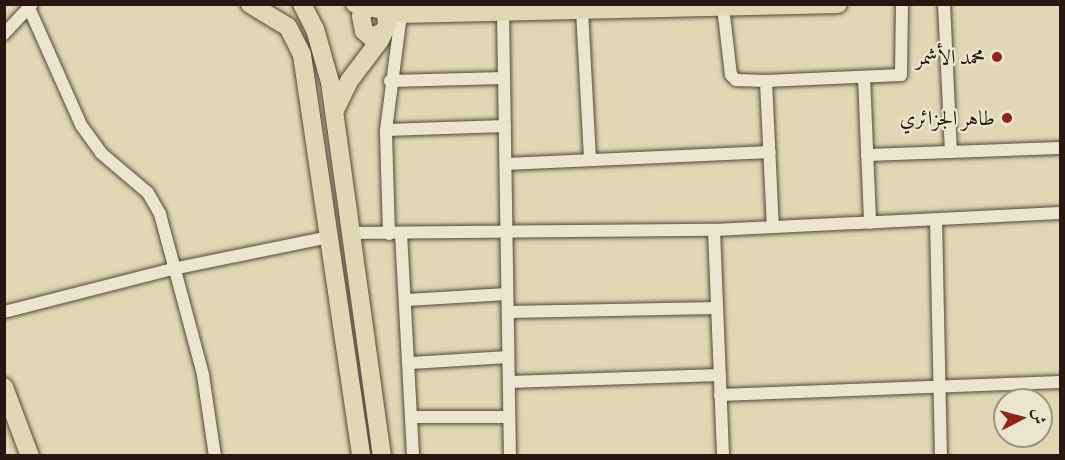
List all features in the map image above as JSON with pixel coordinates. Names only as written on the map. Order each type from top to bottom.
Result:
[{"type":"main road","points":[[250,4],[288,27],[305,66],[361,456]]},
{"type":"main road","points":[[302,4],[321,48],[334,112],[382,456]]},
{"type":"main road","points":[[383,32],[371,37],[364,31],[360,6],[391,10],[502,13],[837,4]]},
{"type":"main road","points":[[334,112],[349,81],[383,32],[391,10]]},
{"type":"main road","points":[[4,387],[30,456]]},
{"type":"street","points":[[723,7],[730,75],[736,80],[766,81],[901,75],[902,4]]},
{"type":"street","points":[[944,4],[951,152]]},
{"type":"street","points":[[4,34],[31,6],[81,125],[101,153],[148,193],[160,214],[203,375],[215,456]]},
{"type":"street","points":[[391,10],[390,81],[386,130],[395,234],[407,300],[413,456]]},
{"type":"street","points":[[582,11],[590,160]]},
{"type":"street","points":[[502,13],[510,456]]},
{"type":"street","points":[[864,76],[870,223]]},
{"type":"street","points":[[390,81],[504,78]]},
{"type":"street","points":[[766,81],[773,227]]},
{"type":"street","points":[[386,130],[505,126]]},
{"type":"street","points":[[867,155],[1060,148]]},
{"type":"street","points":[[506,164],[770,152]]},
{"type":"street","points":[[350,233],[714,230],[1060,213]]},
{"type":"street","points":[[936,220],[941,456]]},
{"type":"street","points":[[714,230],[723,456]]},
{"type":"street","points":[[4,312],[173,269],[329,237]]},
{"type":"street","points":[[407,300],[507,294]]},
{"type":"street","points":[[508,312],[717,308]]},
{"type":"street","points":[[411,363],[508,357]]},
{"type":"street","points":[[509,382],[720,375]]},
{"type":"street","points":[[720,395],[1060,382]]},
{"type":"street","points":[[412,417],[509,417]]},
{"type":"place","name":"محمد الأشمر","points":[[997,57]]},
{"type":"place","name":"طاهر الجزائري","points":[[1007,118]]}]
